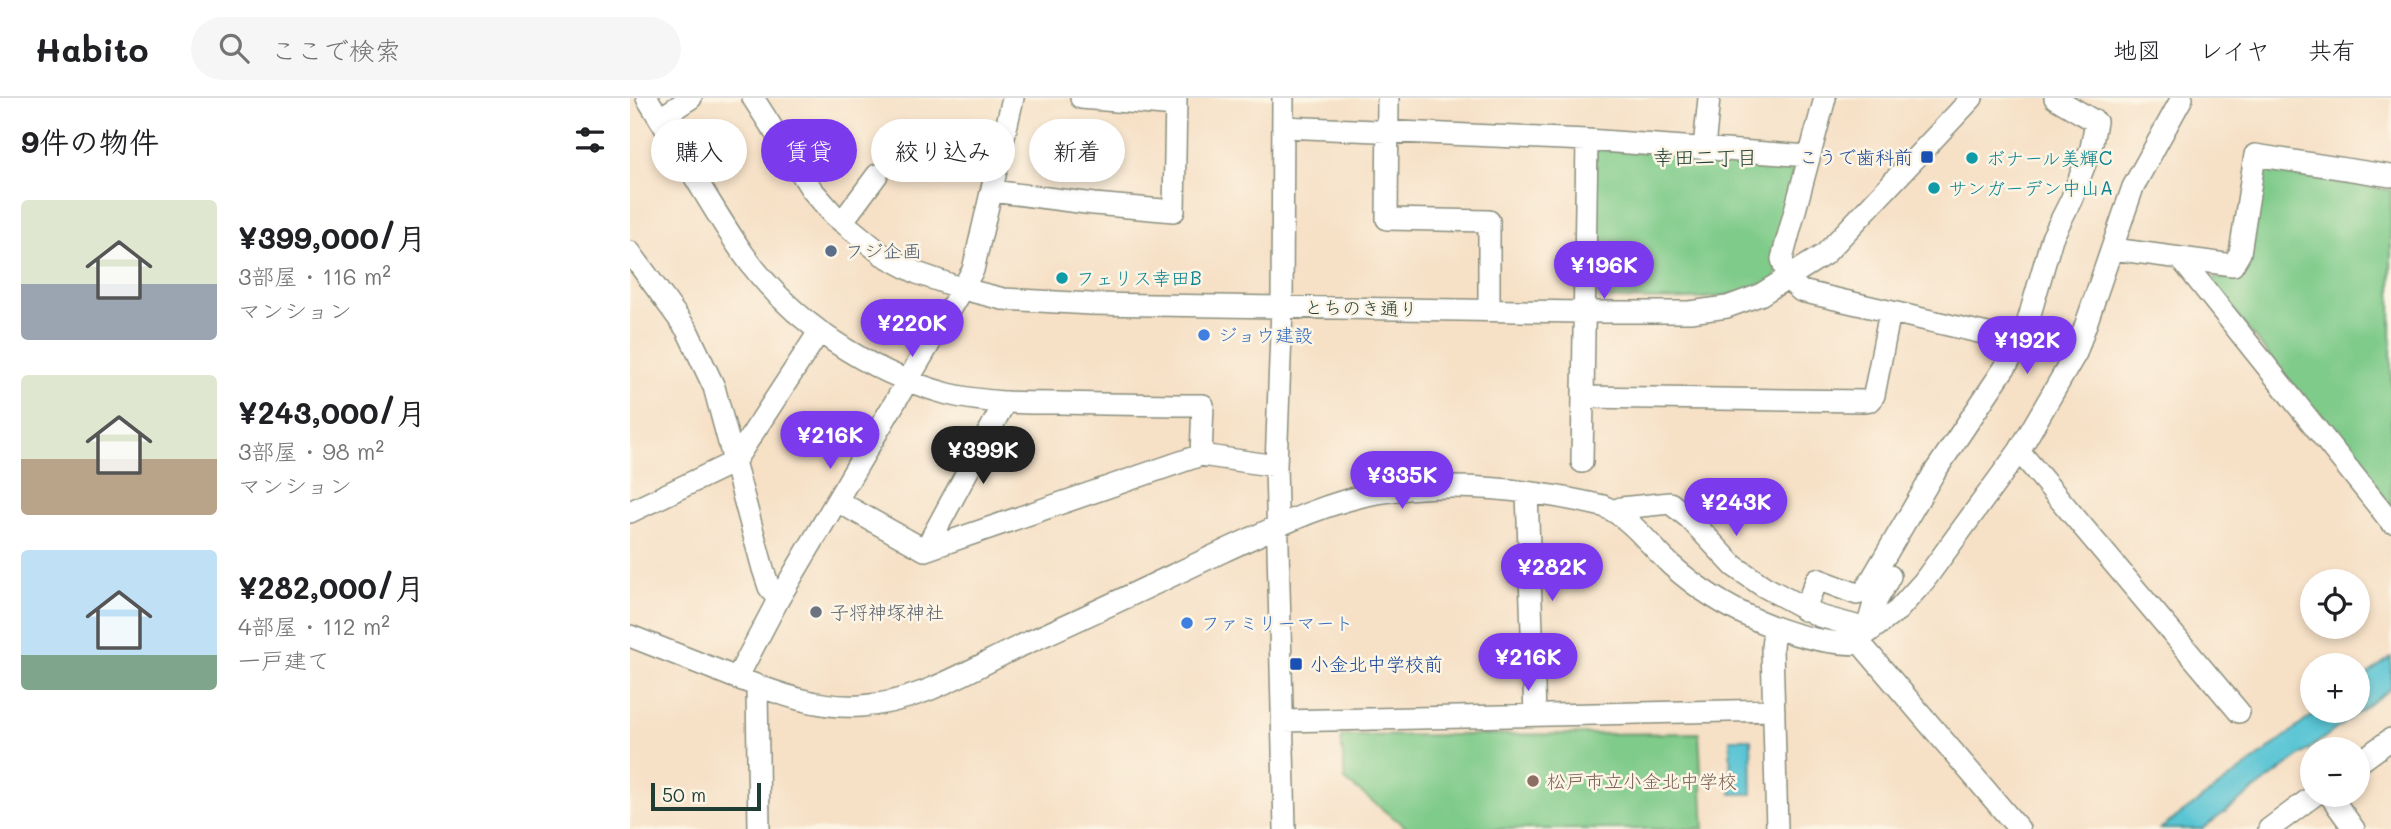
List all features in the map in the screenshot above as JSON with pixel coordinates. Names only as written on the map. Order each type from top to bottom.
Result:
[{"type":"street","points":[[647,98],[743,253],[775,293],[819,332],[852,353],[906,380],[949,394],[1005,402],[1203,405],[1201,455]]},
{"type":"street","points":[[660,118],[691,98]]},
{"type":"street","name":"とちのき通り","points":[[753,98],[811,190],[842,222],[883,255],[917,273],[963,289],[1003,299],[1091,304],[1583,312],[1690,312],[1727,307],[1760,295],[1825,254],[1972,98]]},
{"type":"street","points":[[737,678],[778,600],[973,270],[1013,98]]},
{"type":"street","points":[[992,191],[1174,211],[1176,102],[1081,98]]},
{"type":"street","points":[[1283,98],[1282,307],[1276,527],[1285,829]]},
{"type":"street","points":[[1388,98],[1387,219],[1489,221],[1489,310]]},
{"type":"street","points":[[1704,148],[1709,98]]},
{"type":"street","points":[[1825,98],[1782,259],[1788,279],[1801,291],[2022,342]]},
{"type":"street","points":[[1804,610],[1817,579],[1857,594],[1864,592],[1934,473],[2012,361],[2022,342],[2052,238],[2071,200],[2091,148],[2096,122],[2055,98]]},
{"type":"street","points":[[630,636],[757,687],[793,698],[836,706],[882,704],[928,692],[1276,527],[1324,507],[1395,491],[1469,488],[1501,489],[1580,501],[1615,511],[1686,578],[1774,628],[1819,641],[1864,636],[1898,610],[1924,581],[2019,451],[2076,353],[2133,187],[2182,98]]},
{"type":"street","points":[[1283,127],[1587,140],[1808,156]]},
{"type":"street","points":[[1581,462],[1587,140]]},
{"type":"street","points":[[2113,249],[2233,265],[2239,253],[2255,155],[2391,176]]},
{"type":"street","points":[[842,222],[872,182]]},
{"type":"street","points":[[630,252],[687,330],[714,387],[763,569],[769,587],[778,600]]},
{"type":"street","points":[[2181,258],[2391,522]]},
{"type":"street","points":[[1583,397],[1871,400],[1890,312]]},
{"type":"street","points":[[630,512],[734,462],[819,332]]},
{"type":"street","points":[[925,550],[1005,402]]},
{"type":"street","points":[[2019,451],[2239,712]]},
{"type":"street","points":[[837,501],[925,550],[1201,455],[1276,466]]},
{"type":"street","points":[[1527,493],[1535,714]]},
{"type":"street","points":[[1864,636],[1878,595],[1909,543],[1922,495]]},
{"type":"street","points":[[1615,511],[1621,508],[1670,503],[1689,518],[1734,566],[1804,610],[1864,636],[2019,829]]},
{"type":"street","points":[[1774,628],[1772,648],[1777,829]]},
{"type":"street","points":[[757,687],[759,829]]},
{"type":"street","points":[[1283,721],[1774,710]]},
{"type":"street","points":[[2370,754],[2391,739]]},
{"type":"street","points":[[2269,829],[2300,806]]},
{"type":"street","points":[[2338,807],[2354,829]]},
{"type":"green space","points":[[1595,149],[1804,159],[1775,283],[1710,298],[1599,298],[1592,290]]},
{"type":"green space","points":[[2264,171],[2391,190],[2391,508],[2207,278],[2241,279]]},
{"type":"green space","name":"松戸市立小金北中学校","points":[[1699,733],[1704,829],[1408,829],[1345,780],[1341,736]]},
{"type":"water","points":[[2391,657],[2391,688],[2370,704],[2370,672]]},
{"type":"water","points":[[2302,723],[2344,723],[2325,737],[2300,737],[2300,756],[2202,829],[2160,829]]},
{"type":"water","points":[[1730,739],[1751,739],[1752,794],[1731,794]]},
{"type":"place","name":"こうで歯科前","points":[[1927,157]]},
{"type":"place","name":"ボナール美輝C","points":[[1972,158]]},
{"type":"place","name":"サンガーデン中山A","points":[[1934,188]]},
{"type":"place","name":"フジ企画","points":[[831,251]]},
{"type":"place","name":"フェリス幸田B","points":[[1062,278]]},
{"type":"place","name":"ジョウ建設","points":[[1204,335]]},
{"type":"place","name":"子将神塚神社","points":[[816,612]]},
{"type":"place","name":"ファミリーマート","points":[[1187,623]]},
{"type":"place","name":"小金北中学校前","points":[[1296,664]]},
{"type":"place","name":"松戸市立小金北中学校","points":[[1533,781]]},
{"type":"district","name":"幸田二丁目","points":[[1705,158]]}]
